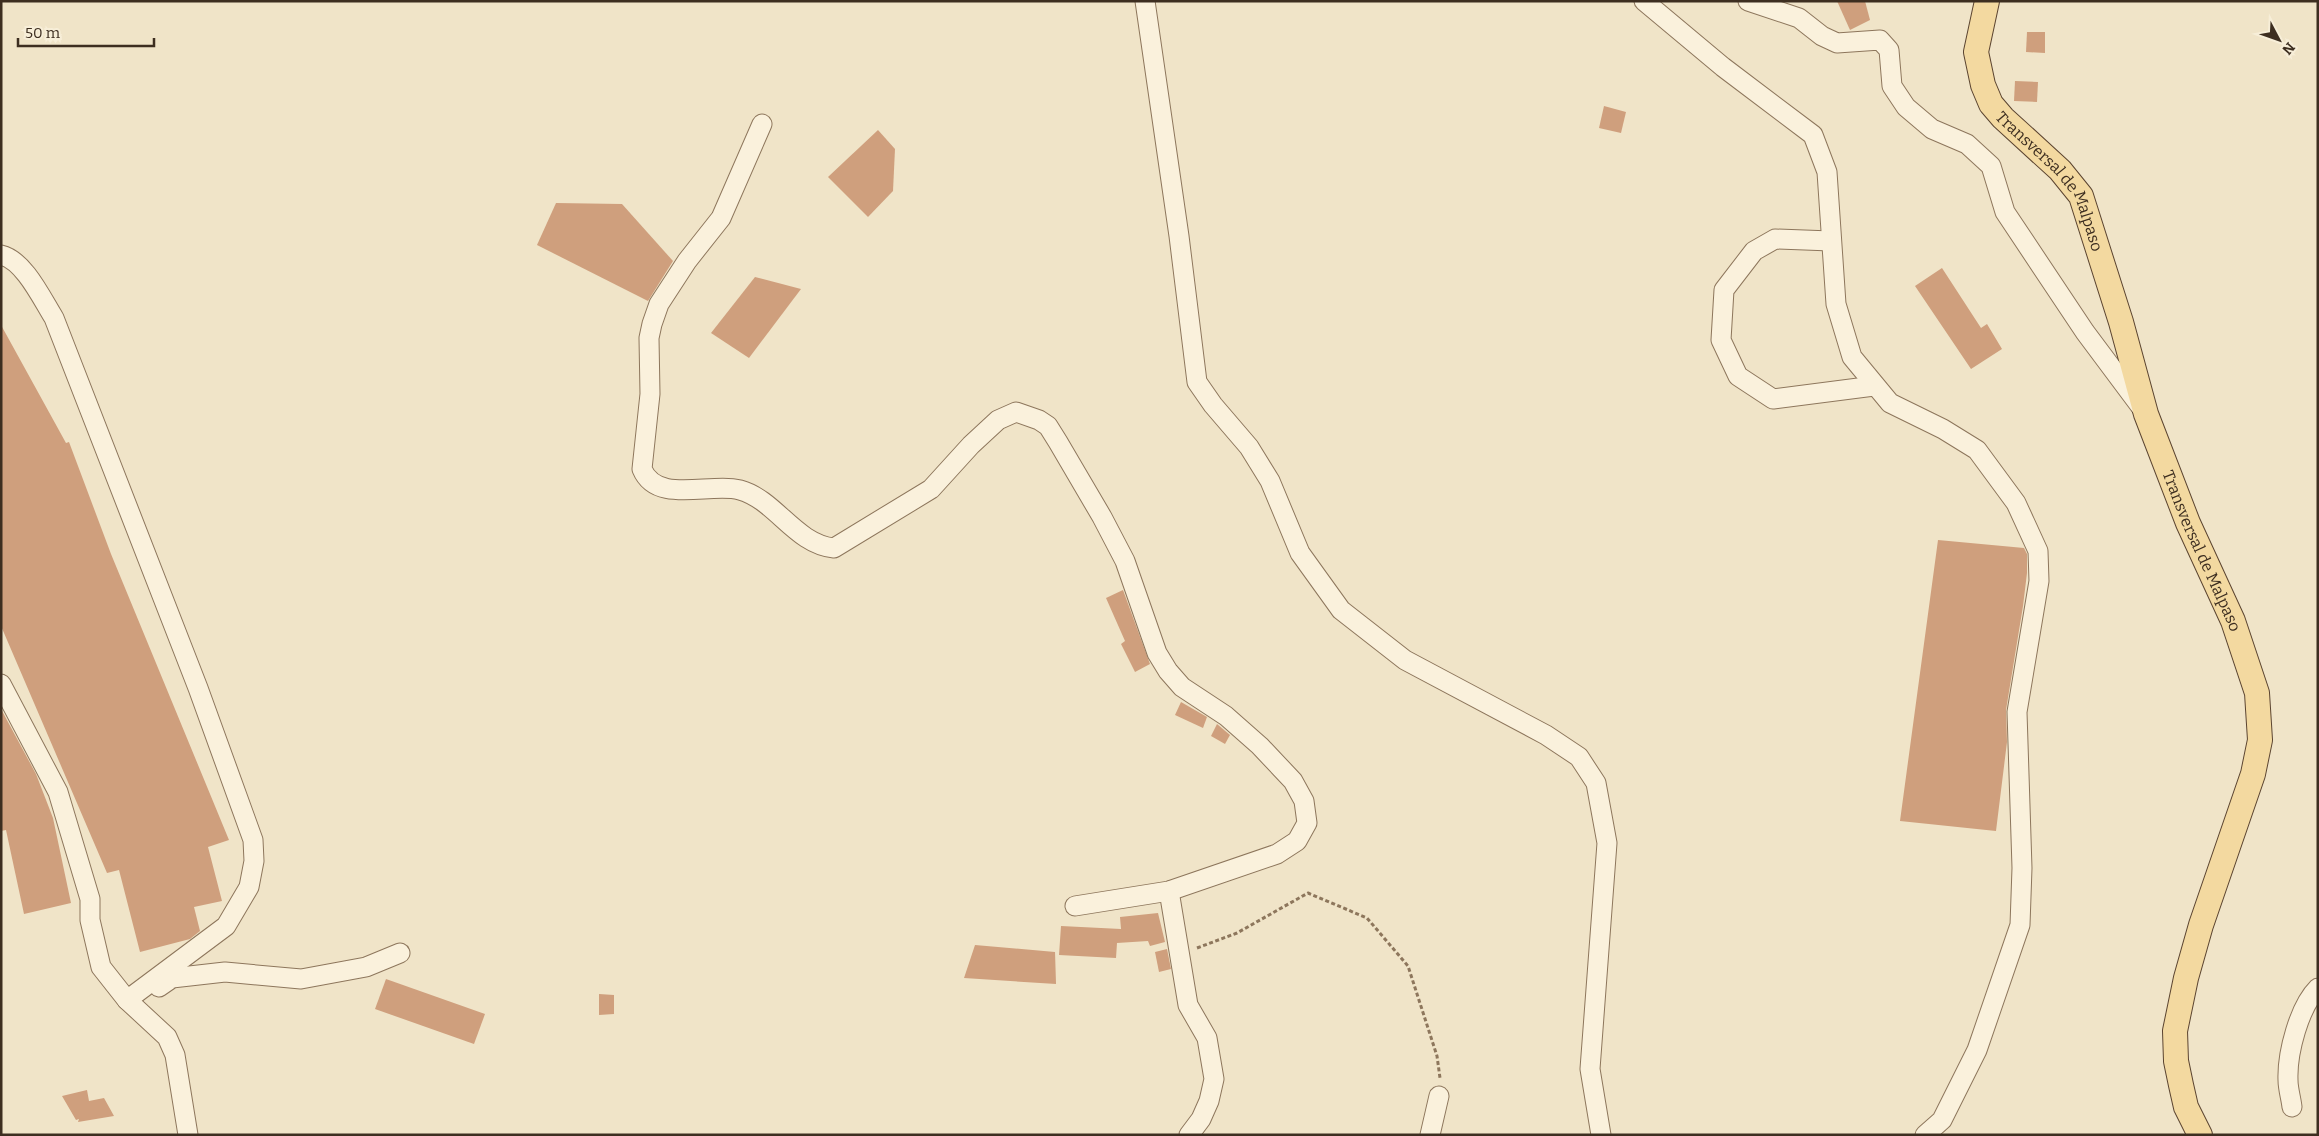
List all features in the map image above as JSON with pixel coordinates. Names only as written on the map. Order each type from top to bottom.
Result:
[{"type":"main road","name":"Transversal de Malpaso","points":[[1987,1],[1976,52],[1983,86],[1991,104],[2002,118],[2060,170],[2081,196],[2121,322],[2146,414],[2188,523],[2233,621],[2255,686],[2260,740],[2253,774],[2201,925],[2186,978],[2175,1031],[2176,1061],[2186,1107],[2200,1135]]},
{"type":"street","points":[[1145,1],[1179,236],[1197,382],[1213,405],[1249,447],[1270,481],[1300,553],[1341,610],[1405,660],[1546,735],[1578,757],[1596,783],[1608,843],[1590,1069],[1600,1135]]},
{"type":"street","points":[[1644,1],[1723,67],[1813,135],[1826,172],[1836,304],[1852,357],[1874,386],[1890,403],[1943,429],[1977,450],[2016,503],[2038,551],[2039,581],[2017,712],[2022,868],[2020,925],[1977,1050],[1942,1120],[1925,1135]]},
{"type":"street","points":[[1748,1],[1799,18],[1822,36],[1837,44],[1880,40],[1889,50],[1892,86],[1906,108],[1932,128],[1967,144],[1991,166],[2005,212],[2085,332],[2146,414]]},
{"type":"street","points":[[762,124],[721,218],[687,261],[660,304],[652,324],[649,338],[650,394],[642,469],[646,478],[663,488],[682,490],[731,488],[748,492],[763,501],[806,537],[827,547],[834,548],[931,489],[971,445],[998,420],[1008,414],[1024,413],[1048,426],[1076,469],[1125,561],[1157,653],[1168,671],[1182,686],[1226,716],[1260,746],[1293,781],[1304,801],[1308,823],[1297,841],[1277,854],[1169,891],[1075,906]]},
{"type":"street","points":[[1831,241],[1775,239],[1754,251],[1724,290],[1721,340],[1738,376],[1773,399],[1874,386]]},
{"type":"street","points":[[1,255],[8,256],[33,283],[54,318],[198,688],[253,840],[254,861],[249,887],[226,926],[130,1002]]},
{"type":"street","points":[[1,684],[58,792],[90,899],[90,920],[101,967],[130,1002],[167,1037],[175,1055],[188,1135]]},
{"type":"street","points":[[1169,891],[1188,1005],[1207,1038],[1214,1079],[1209,1101],[1201,1118],[1189,1135]]},
{"type":"street","points":[[130,1002],[172,978],[225,972],[301,978],[366,966],[400,953]]},
{"type":"street","points":[[2292,1107],[2288,1079],[2294,1036],[2311,995],[2318,988]]},
{"type":"street","points":[[1430,1135],[1439,1096]]},
{"type":"path","points":[[1179,958],[1263,920],[1308,893],[1367,918],[1408,966],[1437,1056],[1440,1078],[1439,1096]]},
{"type":"building","points":[[1837,1],[1865,1],[1870,20],[1850,30]]},
{"type":"building","points":[[2027,32],[2045,32],[2045,53],[2026,52]]},
{"type":"building","points":[[2015,81],[2038,82],[2037,102],[2014,101]]},
{"type":"building","points":[[1604,106],[1626,112],[1621,133],[1599,128]]},
{"type":"building","points":[[878,130],[895,149],[893,191],[868,217],[828,177]]},
{"type":"building","points":[[556,203],[622,204],[673,261],[648,301],[537,245]]},
{"type":"building","points":[[1942,268],[1981,328],[1987,324],[2002,349],[1971,369],[1915,286]]},
{"type":"building","points":[[755,277],[801,289],[749,358],[711,333]]},
{"type":"building","points":[[1,325],[66,443],[69,442],[111,554],[229,840],[208,847],[222,901],[194,907],[200,931],[190,939],[140,952],[119,870],[107,873],[1,626]]},
{"type":"building","points":[[1938,540],[2024,548],[2027,554],[2023,606],[2006,710],[2007,742],[1996,831],[1900,821]]},
{"type":"building","points":[[1123,590],[1150,664],[1135,672],[1121,644],[1125,641],[1106,598]]},
{"type":"building","points":[[1181,702],[1207,717],[1203,728],[1175,715]]},
{"type":"building","points":[[1,709],[36,774],[53,818],[71,903],[24,914],[6,830],[1,831]]},
{"type":"building","points":[[1217,724],[1230,735],[1225,744],[1211,736]]},
{"type":"building","points":[[1158,913],[1165,942],[1150,946],[1148,941],[1117,943],[1116,958],[1059,955],[1061,926],[1121,929],[1120,917]]},
{"type":"building","points":[[975,945],[1055,952],[1056,984],[964,978]]},
{"type":"building","points":[[1167,949],[1171,969],[1159,972],[1155,952]]},
{"type":"building","points":[[386,979],[485,1014],[474,1044],[375,1009]]},
{"type":"building","points":[[599,994],[614,995],[614,1014],[599,1015]]},
{"type":"building","points":[[87,1090],[89,1101],[104,1098],[114,1116],[78,1122],[79,1119],[76,1120],[62,1096]]}]
